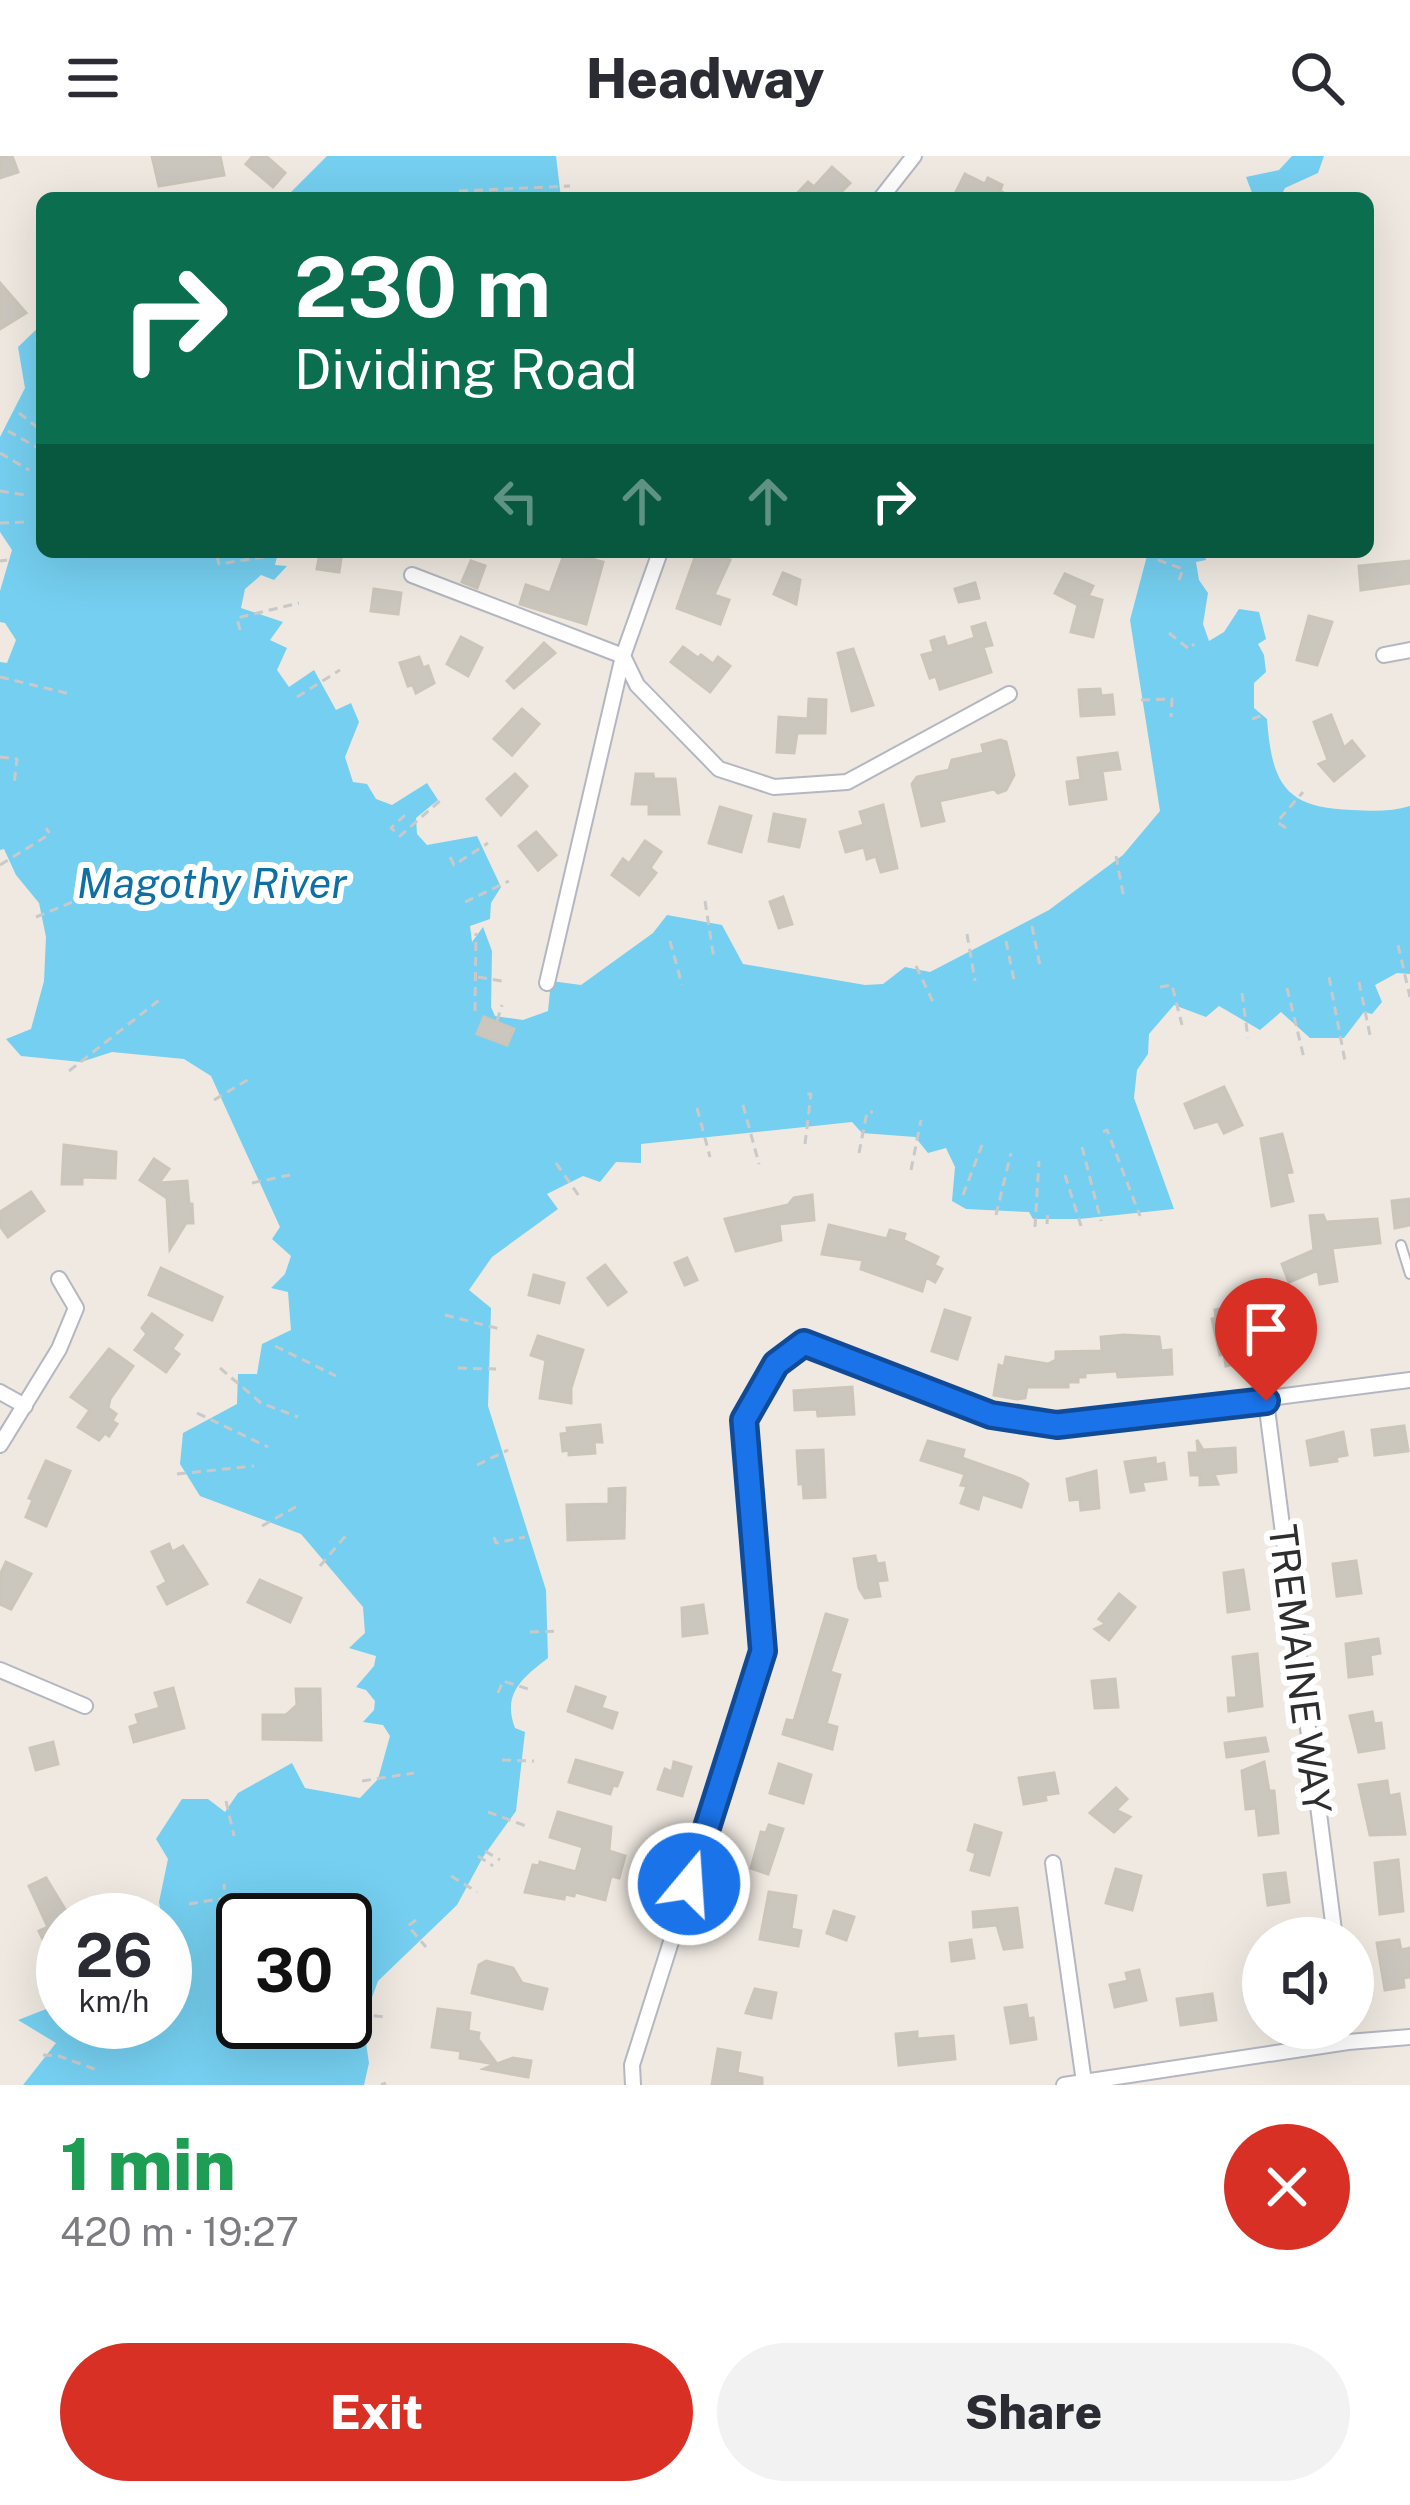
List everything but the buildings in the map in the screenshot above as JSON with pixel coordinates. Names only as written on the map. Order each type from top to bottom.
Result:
[{"type":"street","points":[[886,192],[914,156]]},
{"type":"street","points":[[547,983],[623,656],[658,558]]},
{"type":"street","points":[[412,575],[623,656],[637,685],[718,769],[774,787],[847,782],[1009,694]]},
{"type":"street","points":[[1384,655],[1410,650]]},
{"type":"street","points":[[0,1445],[58,1349],[76,1308],[58,1280]]},
{"type":"street","points":[[633,2085],[632,2065],[763,1651],[744,1420],[776,1364],[804,1343],[991,1415],[1057,1425],[1410,1380]]},
{"type":"street","points":[[0,1391],[25,1406]]},
{"type":"street","name":"TREMAINE WAY","points":[[1266,1401],[1332,1917]]},
{"type":"street","points":[[0,1670],[85,1706]]},
{"type":"street","points":[[1053,1863],[1084,2082]]},
{"type":"street","points":[[1374,2036],[1410,2037]]},
{"type":"street","points":[[1064,2085],[1269,2049]]},
{"type":"lane","points":[[1401,1245],[1410,1274]]},
{"type":"path","points":[[459,191],[570,186]]},
{"type":"path","points":[[19,413],[36,426]]},
{"type":"path","points":[[8,430],[36,446]]},
{"type":"path","points":[[0,453],[29,470]]},
{"type":"path","points":[[0,491],[26,495]]},
{"type":"path","points":[[0,523],[25,522]]},
{"type":"path","points":[[218,558],[220,564],[258,558]]},
{"type":"path","points":[[1158,560],[1183,568],[1178,580]]},
{"type":"path","points":[[240,630],[237,618],[298,603]]},
{"type":"path","points":[[1169,633],[1189,649],[1194,644]]},
{"type":"path","points":[[297,697],[340,670]]},
{"type":"path","points":[[0,677],[70,694]]},
{"type":"path","points":[[1141,700],[1172,699],[1171,717]]},
{"type":"path","points":[[1252,719],[1266,714]]},
{"type":"path","points":[[0,757],[17,759],[14,784]]},
{"type":"path","points":[[1286,828],[1277,822],[1303,792]]},
{"type":"path","points":[[405,815],[391,828],[400,836],[442,799]]},
{"type":"path","points":[[0,865],[50,834],[46,827]]},
{"type":"path","points":[[450,857],[454,865],[488,843]]},
{"type":"path","points":[[1115,856],[1124,898]]},
{"type":"path","points":[[36,917],[94,893],[88,877]]},
{"type":"path","points":[[465,902],[509,881]]},
{"type":"path","points":[[705,902],[714,959]]},
{"type":"path","points":[[1032,926],[1040,966]]},
{"type":"path","points":[[476,933],[476,1011]]},
{"type":"path","points":[[967,934],[975,981]]},
{"type":"path","points":[[670,941],[682,986]]},
{"type":"path","points":[[1006,941],[1015,985]]},
{"type":"path","points":[[1398,945],[1410,997]]},
{"type":"path","points":[[916,966],[933,1003]]},
{"type":"path","points":[[476,977],[502,981]]},
{"type":"path","points":[[1329,977],[1345,1061]]},
{"type":"path","points":[[1359,982],[1371,1040]]},
{"type":"path","points":[[1160,987],[1172,985],[1182,1025]]},
{"type":"path","points":[[1287,988],[1304,1058]]},
{"type":"path","points":[[1242,993],[1248,1038]]},
{"type":"path","points":[[69,1071],[163,998]]},
{"type":"path","points":[[497,1022],[502,1005]]},
{"type":"path","points":[[214,1100],[249,1079]]},
{"type":"path","points":[[805,1144],[812,1094],[807,1094]]},
{"type":"path","points":[[743,1106],[759,1164]]},
{"type":"path","points":[[697,1108],[710,1157]]},
{"type":"path","points":[[859,1153],[867,1112],[874,1112]]},
{"type":"path","points":[[911,1170],[921,1120]]},
{"type":"path","points":[[1102,1132],[1107,1130],[1140,1216]]},
{"type":"path","points":[[963,1195],[982,1145]]},
{"type":"path","points":[[1082,1148],[1101,1221]]},
{"type":"path","points":[[996,1215],[1011,1153]]},
{"type":"path","points":[[1035,1227],[1039,1161]]},
{"type":"path","points":[[556,1163],[579,1196]]},
{"type":"path","points":[[252,1183],[290,1175]]},
{"type":"path","points":[[1065,1175],[1081,1226]]},
{"type":"path","points":[[1048,1210],[1048,1224]]},
{"type":"path","points":[[445,1315],[500,1329]]},
{"type":"path","points":[[274,1346],[337,1376]]},
{"type":"path","points":[[220,1368],[261,1403],[298,1417]]},
{"type":"path","points":[[458,1368],[496,1369]]},
{"type":"path","points":[[197,1413],[268,1447]]},
{"type":"path","points":[[477,1465],[508,1450]]},
{"type":"path","points":[[176,1474],[254,1466]]},
{"type":"path","points":[[262,1526],[299,1505]]},
{"type":"path","points":[[320,1566],[348,1533]]},
{"type":"path","points":[[494,1537],[496,1543],[525,1537]]},
{"type":"path","points":[[530,1632],[560,1631]]},
{"type":"path","points":[[498,1693],[508,1671]]},
{"type":"path","points":[[503,1682],[528,1689]]},
{"type":"path","points":[[502,1760],[534,1761]]},
{"type":"path","points":[[362,1781],[414,1773]]},
{"type":"path","points":[[226,1801],[233,1836]]},
{"type":"path","points":[[488,1812],[526,1826]]},
{"type":"path","points":[[485,1851],[500,1860]]},
{"type":"path","points":[[478,1856],[493,1866]]},
{"type":"path","points":[[452,1876],[477,1892]]},
{"type":"path","points":[[192,1904],[225,1898],[224,1884]]},
{"type":"path","points":[[416,1920],[408,1926],[426,1947]]},
{"type":"path","points":[[372,2016],[384,2017]]},
{"type":"path","points":[[43,2055],[97,2070]]},
{"type":"water","points":[[327,156],[556,156],[560,192],[291,192]]},
{"type":"water","points":[[1292,156],[1324,156],[1318,173],[1283,192],[1252,192],[1246,177],[1279,170]]},
{"type":"water","name":"Magothy River","points":[[36,330],[36,558],[277,558],[275,565],[287,566],[274,580],[261,575],[245,589],[241,608],[283,622],[270,640],[287,648],[277,670],[289,687],[314,670],[336,710],[351,703],[359,722],[345,757],[353,782],[367,784],[376,799],[392,805],[427,783],[438,800],[416,818],[417,834],[427,845],[477,836],[501,887],[491,903],[490,919],[470,926],[472,942],[483,927],[492,951],[495,1016],[523,1020],[548,1011],[551,981],[581,985],[653,933],[667,915],[722,925],[743,964],[865,985],[883,984],[905,967],[930,972],[1049,910],[1123,855],[1160,811],[1130,620],[1146,558],[1206,558],[1196,562],[1199,580],[1208,593],[1203,624],[1209,641],[1224,632],[1239,609],[1259,612],[1266,639],[1258,644],[1266,672],[1254,683],[1254,708],[1267,719],[1273,760],[1286,788],[1311,804],[1329,808],[1382,811],[1410,806],[1410,974],[1397,973],[1375,985],[1382,1002],[1372,1014],[1364,1012],[1344,1038],[1310,1038],[1281,1012],[1260,1030],[1219,1006],[1206,1017],[1174,1005],[1149,1034],[1134,1098],[1174,1209],[1033,1219],[1029,1212],[966,1209],[952,1201],[955,1167],[946,1148],[928,1153],[915,1137],[862,1133],[852,1122],[641,1144],[641,1163],[616,1162],[600,1182],[583,1176],[547,1194],[558,1209],[492,1257],[469,1290],[491,1308],[488,1406],[546,1590],[548,1658],[523,1680],[511,1706],[515,1728],[525,1732],[516,1811],[457,1905],[378,1981],[372,1997],[372,1893],[216,1893],[216,2049],[367,2049],[364,2085],[23,2085],[51,2049],[192,2049],[192,1893],[161,1893],[168,1859],[156,1839],[182,1799],[208,1799],[225,1812],[238,1793],[292,1763],[305,1788],[360,1798],[378,1779],[390,1736],[383,1725],[363,1722],[375,1701],[356,1687],[374,1666],[376,1656],[349,1648],[365,1633],[363,1607],[301,1534],[200,1496],[180,1464],[183,1433],[237,1404],[238,1374],[257,1374],[262,1344],[291,1330],[288,1292],[271,1288],[285,1274],[291,1256],[272,1239],[280,1227],[211,1076],[184,1059],[112,1052],[81,1062],[21,1056],[6,1039],[31,1029],[44,981],[46,937],[39,903],[16,875],[4,849],[0,850],[0,662],[7,663],[16,640],[0,622],[0,591],[12,550],[0,532],[0,437],[25,388],[18,347]]},
{"type":"water","name":"Magothy River","points":[[36,2013],[36,2031],[18,2020]]},
{"type":"route","points":[[689,1884],[763,1651],[744,1420],[776,1364],[804,1343],[991,1415],[1057,1425],[1266,1401]]}]
